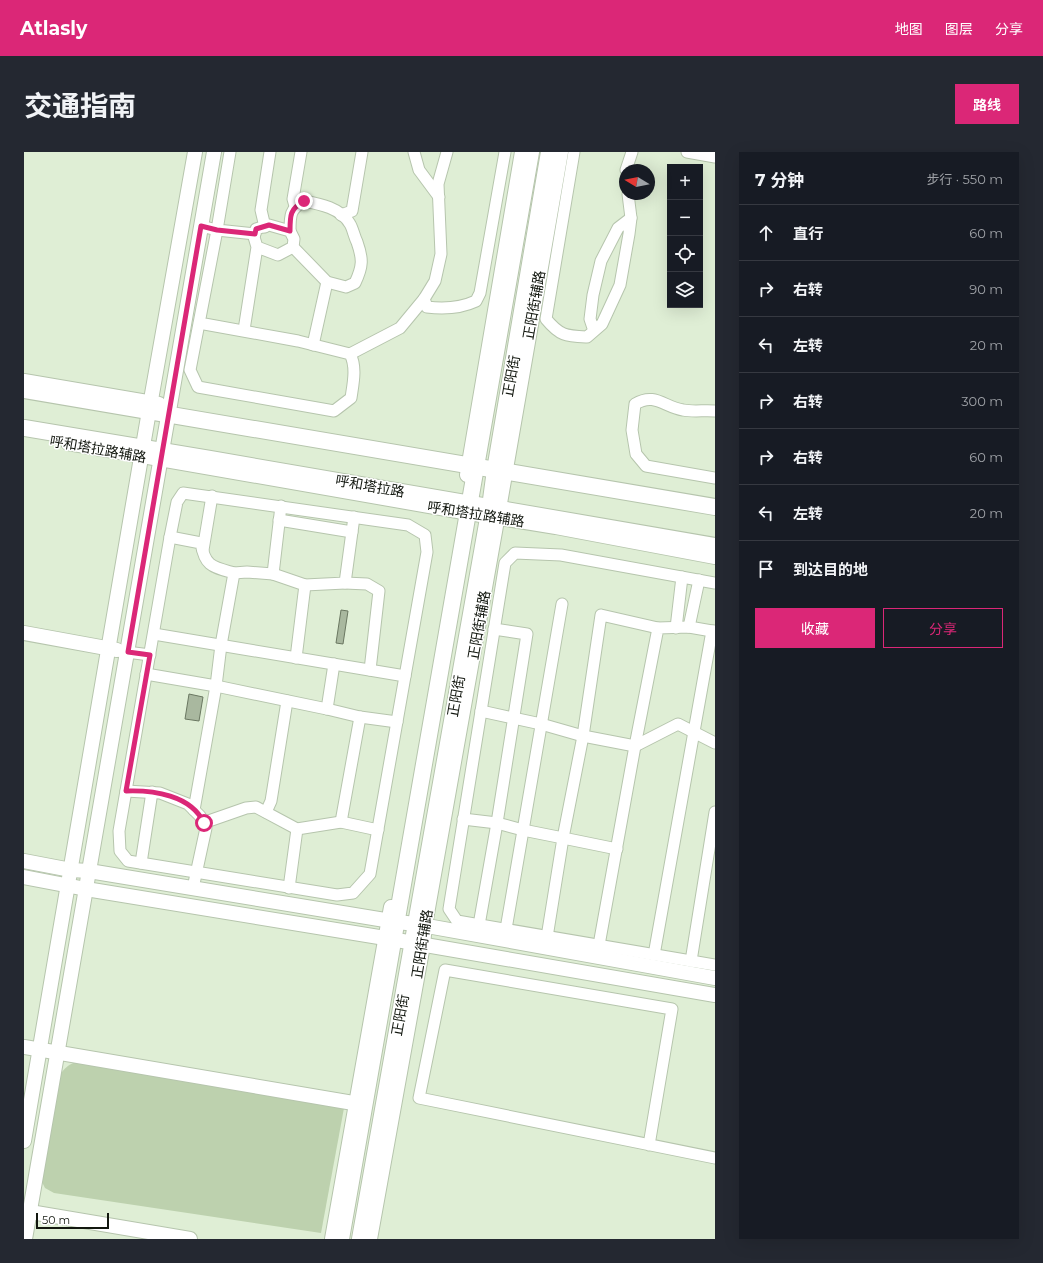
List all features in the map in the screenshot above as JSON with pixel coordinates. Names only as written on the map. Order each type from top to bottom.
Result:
[{"type":"main road","points":[[341,1239],[360,1104],[472,462],[531,152]]},
{"type":"main road","name":"正阳街","points":[[360,1239],[418,944],[420,924],[494,512],[549,152]]},
{"type":"main road","points":[[24,390],[149,407],[472,462],[715,507]]},
{"type":"main road","name":"呼和塔拉路","points":[[24,428],[162,456],[465,508],[715,546]]},
{"type":"street","points":[[25,1239],[27,1211],[58,1052],[89,871],[142,452],[194,152]]},
{"type":"street","points":[[24,1141],[71,870],[118,650],[162,456],[214,152]]},
{"type":"street","points":[[230,152],[217,230],[190,370],[198,387],[334,411],[351,398],[354,376],[353,360],[350,354]]},
{"type":"street","points":[[264,226],[261,210],[270,152]]},
{"type":"street","points":[[293,247],[294,239],[290,231],[290,219],[295,206],[293,199],[301,152]]},
{"type":"street","points":[[341,215],[352,211],[362,152]]},
{"type":"street","points":[[414,152],[419,170],[439,197]]},
{"type":"street","points":[[199,323],[244,330],[350,354],[400,328],[424,299],[435,281],[441,254],[438,184],[447,152]]},
{"type":"street","points":[[424,299],[427,306],[434,308],[465,306],[476,301],[480,293],[505,152]]},
{"type":"street","points":[[472,462],[522,152]]},
{"type":"street","name":"正阳街辅路","points":[[500,467],[561,152]]},
{"type":"street","points":[[574,152],[546,319],[555,330],[571,336],[588,337],[602,324],[620,286],[631,218],[629,200]]},
{"type":"street","points":[[628,164],[632,152]]},
{"type":"street","points":[[688,152],[715,157]]},
{"type":"street","points":[[293,247],[327,282],[346,287],[355,283],[360,273],[362,256],[350,224],[341,215],[322,204],[304,201],[295,206]]},
{"type":"street","points":[[594,331],[590,319],[593,295],[601,261],[618,228],[631,218]]},
{"type":"street","points":[[244,330],[257,247],[254,237],[256,229],[269,225],[290,231]]},
{"type":"street","points":[[201,226],[217,230],[255,234]]},
{"type":"street","points":[[257,247],[278,255],[293,247]]},
{"type":"street","points":[[313,345],[327,282]]},
{"type":"street","points":[[24,381],[149,407]]},
{"type":"street","points":[[715,412],[682,410],[659,400],[643,400],[635,404],[632,430],[636,454],[646,466],[715,478]]},
{"type":"street","name":"呼和塔拉路辅路","points":[[24,436],[142,452]]},
{"type":"street","points":[[500,467],[715,499]]},
{"type":"street","points":[[183,493],[212,496],[408,525],[425,535],[427,552],[370,874],[353,893],[337,895],[128,861],[120,851],[119,831],[177,502],[183,493]]},
{"type":"street","points":[[203,555],[212,496]]},
{"type":"street","points":[[273,574],[281,506]]},
{"type":"street","name":"呼和塔拉路辅路","points":[[494,512],[556,527],[715,557]]},
{"type":"street","points":[[345,583],[354,517]]},
{"type":"street","points":[[279,520],[352,532]]},
{"type":"street","points":[[170,537],[201,543],[203,555],[212,567],[234,573],[247,572],[273,574],[305,584],[367,584],[379,591],[370,670]]},
{"type":"street","points":[[715,583],[561,555],[515,552],[505,563],[449,909],[457,921],[715,965]]},
{"type":"street","points":[[194,810],[234,573]]},
{"type":"street","points":[[676,628],[682,577]]},
{"type":"street","points":[[689,627],[699,580]]},
{"type":"street","points":[[296,658],[305,584]]},
{"type":"street","points":[[506,930],[562,604]]},
{"type":"street","points":[[547,937],[563,838],[583,736],[601,615],[658,628],[689,627],[714,631],[694,732],[654,955]]},
{"type":"street","points":[[599,945],[658,628]]},
{"type":"street","points":[[479,925],[497,823],[526,634],[494,629]]},
{"type":"street","points":[[24,633],[150,655]]},
{"type":"street","points":[[154,634],[405,676]]},
{"type":"street","points":[[327,709],[334,664]]},
{"type":"street","points":[[146,674],[216,686],[360,717],[397,722]]},
{"type":"street","points":[[266,812],[272,801],[287,701]]},
{"type":"street","points":[[481,711],[541,724],[583,736],[635,746],[678,724],[715,743]]},
{"type":"street","points":[[341,822],[360,717]]},
{"type":"street","points":[[126,791],[160,793],[188,804],[200,816],[206,828],[193,888]]},
{"type":"street","points":[[141,863],[152,792]]},
{"type":"street","points":[[204,823],[246,808],[256,807],[297,828],[341,822],[378,830]]},
{"type":"street","points":[[691,961],[715,812]]},
{"type":"street","points":[[463,819],[497,823],[523,830],[617,849]]},
{"type":"street","points":[[290,888],[297,828]]},
{"type":"street","points":[[24,861],[71,870],[89,871],[393,921],[420,924],[715,978]]},
{"type":"street","points":[[24,876],[86,889],[715,995]]},
{"type":"street","name":"正阳街辅路","points":[[370,1239],[418,944]]},
{"type":"street","points":[[649,1145],[672,1009],[445,970],[419,1098],[649,1145],[715,1158]]},
{"type":"street","points":[[24,1047],[360,1104],[332,1239]]},
{"type":"street","points":[[27,1211],[190,1239]]},
{"type":"green space","points":[[77,1062],[344,1108],[321,1233],[54,1193],[45,1188],[42,1182],[61,1073],[68,1066]]},
{"type":"building","points":[[341,610],[348,611],[343,644],[336,643]]},
{"type":"building","points":[[189,694],[203,697],[199,721],[185,719]]},
{"type":"route","points":[[204,823],[200,816],[188,804],[160,793],[132,790],[126,791],[150,655],[128,652],[201,226],[217,230],[255,234],[256,229],[269,225],[290,231],[290,219],[295,206],[304,201]]}]
